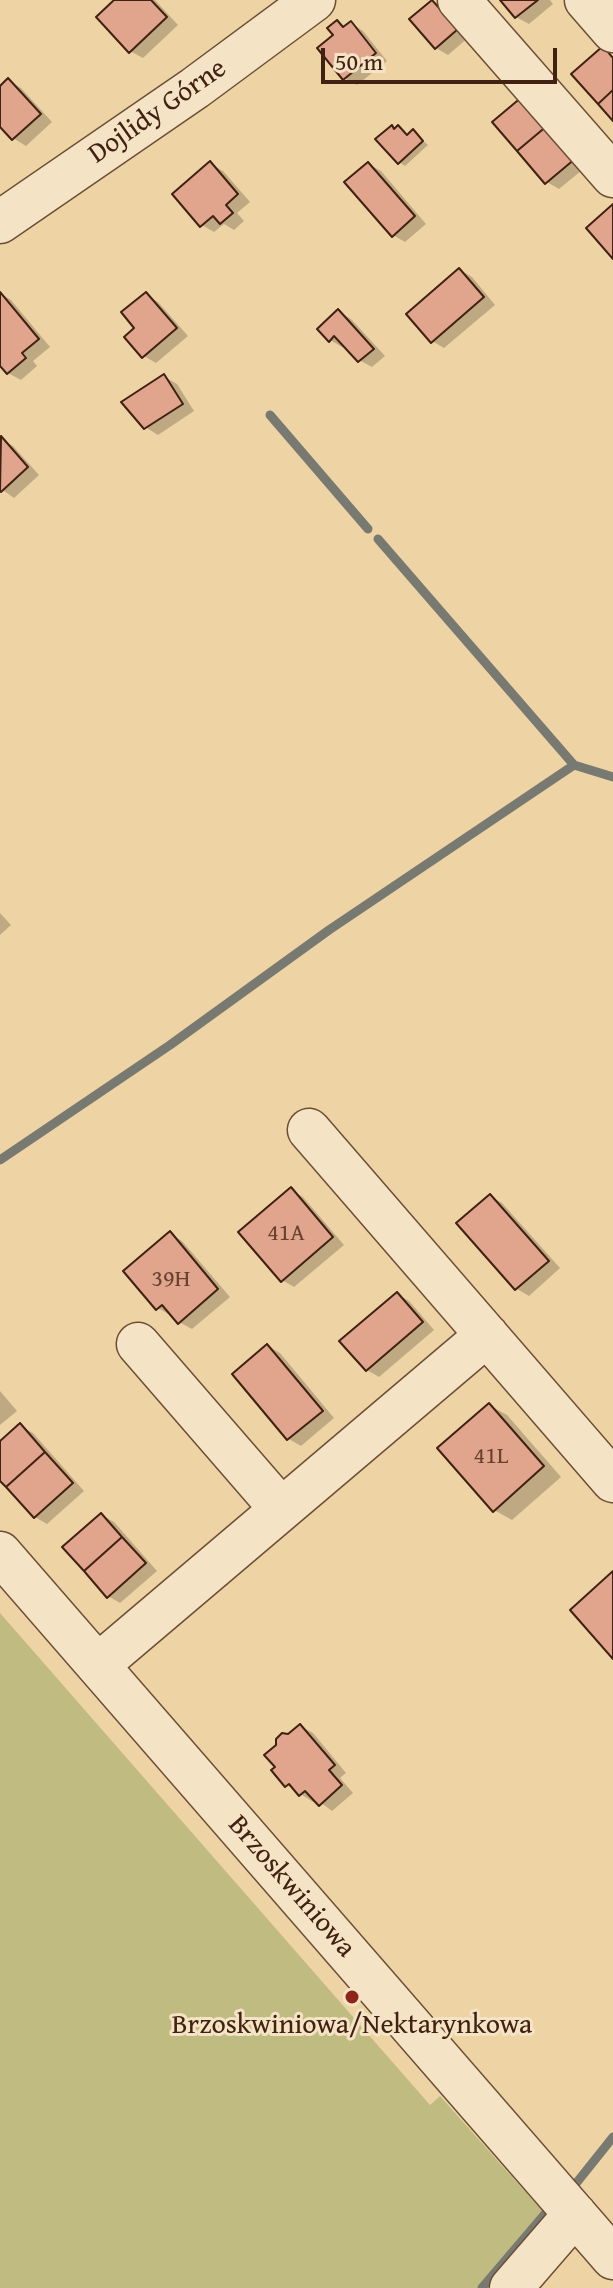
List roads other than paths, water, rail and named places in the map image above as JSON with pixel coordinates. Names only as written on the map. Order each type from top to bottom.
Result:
[{"type":"street","name":"Dojlidy Górne","points":[[0,222],[195,88],[314,0]]},
{"type":"street","points":[[459,0],[613,176]]},
{"type":"street","points":[[586,0],[613,31]]},
{"type":"street","points":[[309,1130],[613,1481]]},
{"type":"street","points":[[98,1665],[487,1335]]},
{"type":"street","points":[[138,1344],[281,1509]]},
{"type":"street","name":"Brzoskwiniowa","points":[[0,1553],[613,2258]]},
{"type":"street","points":[[511,2288],[575,2214]]},
{"type":"waterway","points":[[270,415],[368,529]]},
{"type":"waterway","points":[[378,539],[574,765]]},
{"type":"waterway","points":[[0,1160],[170,1045],[329,930],[574,765],[613,777]]},
{"type":"waterway","points":[[570,2191],[613,2137]]},
{"type":"waterway","points":[[482,2288],[545,2214]]},
{"type":"place","name":"Brzoskwiniowa/Nektarynkowa","points":[[352,1997]]}]
